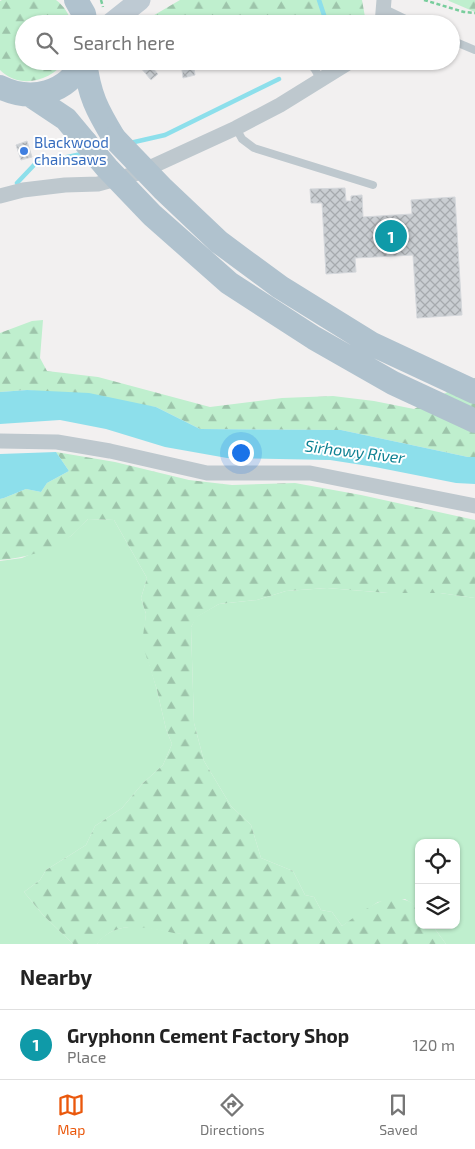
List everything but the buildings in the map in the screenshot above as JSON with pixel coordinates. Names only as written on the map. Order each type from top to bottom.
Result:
[{"type":"main road","points":[[76,0],[84,14],[87,15]]},
{"type":"main road","points":[[108,15],[140,0]]},
{"type":"main road","points":[[12,93],[41,94],[58,87],[77,70]]},
{"type":"main road","points":[[85,70],[92,100],[114,138],[163,190],[219,242],[280,287],[372,344],[475,392]]},
{"type":"main road","points":[[12,93],[66,119],[107,168],[152,215],[229,283],[314,338],[393,383],[475,421]]},
{"type":"street","points":[[0,196],[23,190],[65,185],[98,184],[138,172],[236,128],[337,70]]},
{"type":"street","points":[[0,441],[57,442],[110,451],[207,473],[310,473],[475,506]]},
{"type":"lane","points":[[460,44],[475,50]]},
{"type":"lane","points":[[315,70],[321,80]]},
{"type":"lane","points":[[236,128],[242,139],[254,148],[373,185]]},
{"type":"path","points":[[100,15],[101,0]]},
{"type":"path","points":[[424,0],[464,12],[475,13]]},
{"type":"green space","points":[[56,0],[64,8],[68,15],[15,15],[15,70],[57,70],[52,74],[43,78],[25,81],[16,80],[0,70],[0,1]]},
{"type":"green space","points":[[180,0],[362,0],[365,15],[154,15]]},
{"type":"green space","points":[[475,0],[475,12],[449,1]]},
{"type":"green space","points":[[43,320],[40,358],[47,371],[98,377],[210,407],[282,398],[333,396],[374,401],[414,409],[475,378],[475,457],[341,430],[200,429],[156,407],[27,390],[0,392],[0,333],[32,321]]},
{"type":"green space","points":[[56,452],[115,462],[189,480],[232,485],[295,483],[361,495],[475,520],[475,598],[440,593],[388,593],[327,588],[286,591],[257,600],[219,604],[197,617],[191,627],[194,723],[204,761],[231,806],[251,825],[261,858],[293,871],[305,895],[314,897],[321,910],[332,912],[342,926],[372,906],[388,899],[397,898],[409,901],[415,905],[415,929],[435,929],[446,944],[183,944],[181,934],[147,928],[125,927],[106,935],[97,944],[73,944],[43,915],[24,892],[40,880],[46,870],[86,845],[95,826],[122,808],[143,783],[163,765],[172,744],[142,643],[146,614],[141,598],[147,578],[114,520],[88,519],[71,536],[55,546],[19,558],[0,560],[0,499],[26,489],[41,492],[47,483],[69,471]]},
{"type":"green space","points":[[88,519],[114,520],[147,578],[141,598],[146,614],[143,643],[166,729],[172,744],[163,765],[143,783],[122,808],[95,826],[86,845],[46,870],[40,880],[24,892],[43,915],[73,944],[0,944],[0,561],[22,558],[71,536]]},
{"type":"green space","points":[[327,588],[388,593],[440,593],[475,598],[475,944],[446,944],[435,929],[460,929],[460,839],[415,839],[415,905],[405,899],[378,902],[342,926],[332,912],[321,910],[314,897],[305,895],[293,871],[261,858],[251,825],[231,806],[204,761],[194,723],[191,627],[196,617],[219,604],[257,600],[286,591]]},
{"type":"green space","points":[[140,926],[182,934],[183,944],[97,944],[111,932],[127,927]]},
{"type":"water","name":"Sirhowy River","points":[[27,390],[89,393],[156,407],[200,429],[341,430],[475,457],[475,484],[456,483],[330,460],[227,458],[165,447],[106,429],[60,420],[0,424],[0,392]]},
{"type":"water","points":[[56,452],[69,471],[47,483],[41,492],[26,489],[0,499],[0,454]]},
{"type":"waterway","points":[[319,0],[324,15]]},
{"type":"waterway","points":[[130,143],[165,135],[279,79]]},
{"type":"waterway","points":[[17,183],[35,164],[86,153]]},
{"type":"place","name":"Blackwood chainsaws","points":[[24,151]]},
{"type":"place","name":"Gryphonn Cement Factory Shop","points":[[391,236]]}]
